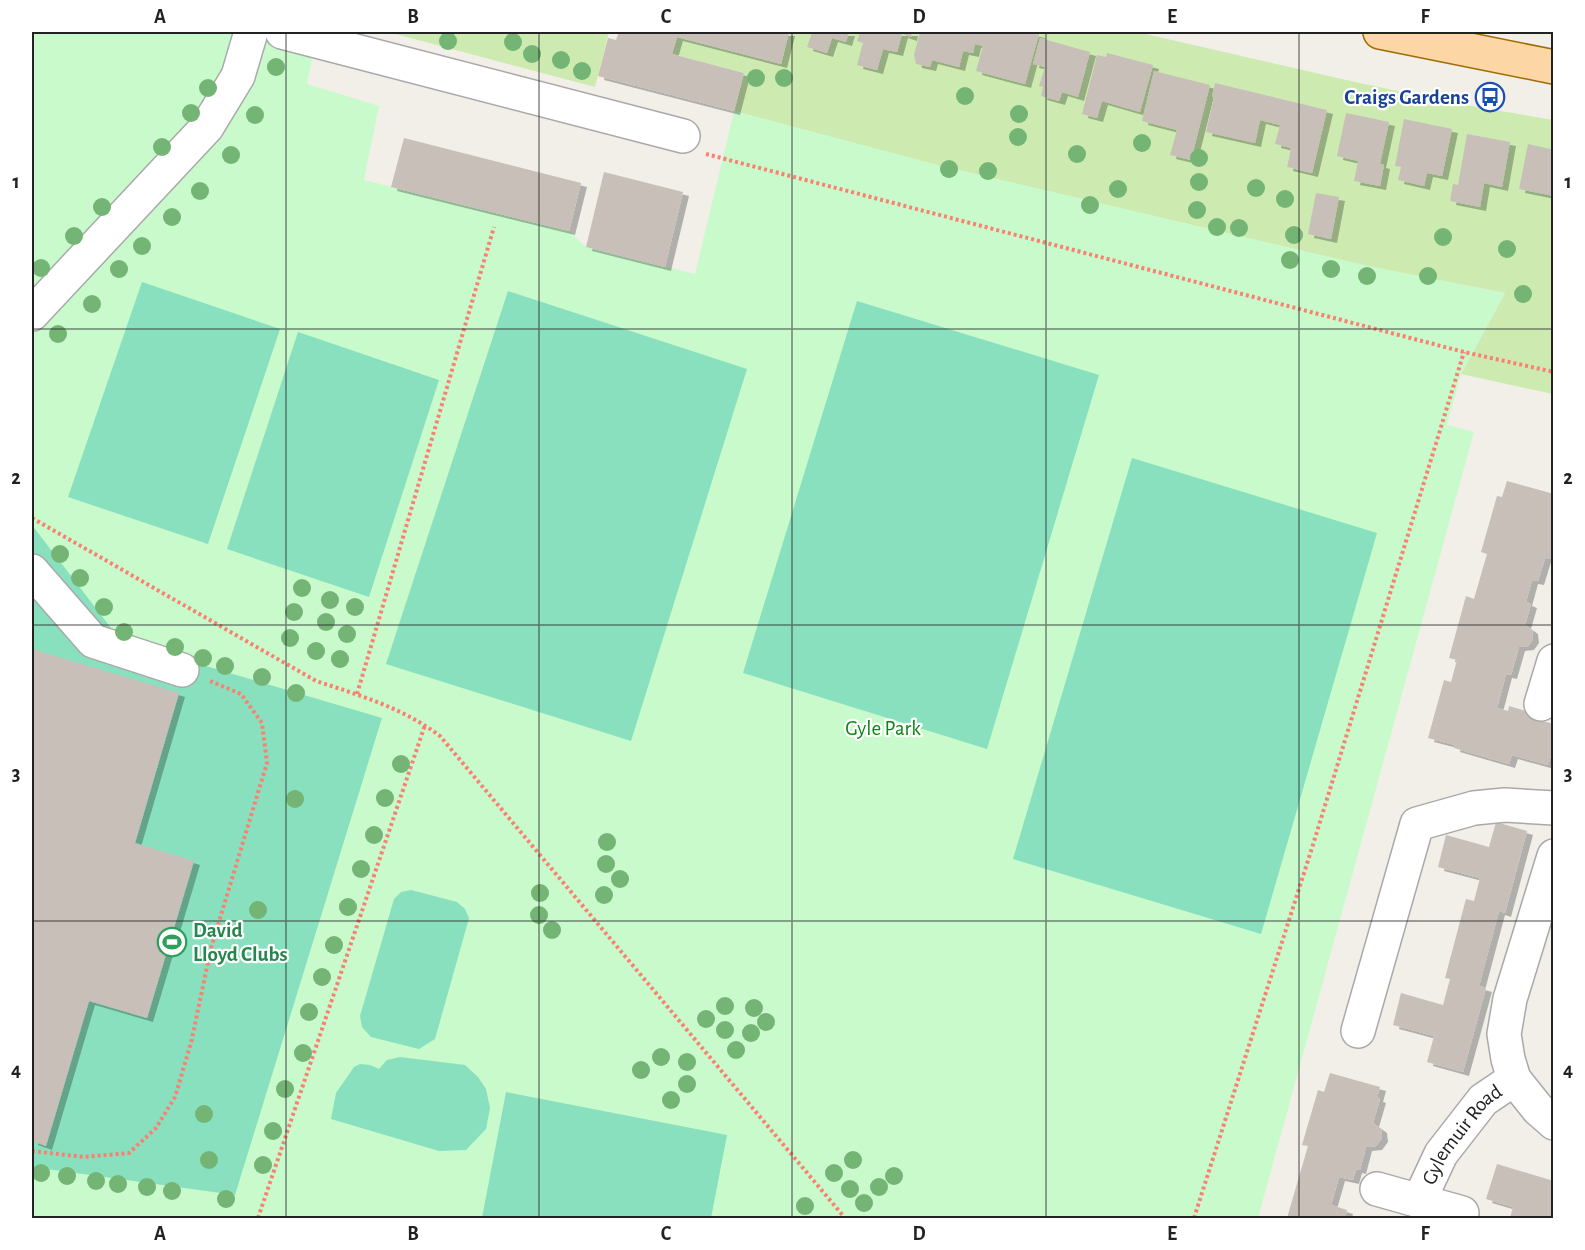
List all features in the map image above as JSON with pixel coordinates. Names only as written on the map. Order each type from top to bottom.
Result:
[{"type":"main road","points":[[1380,32],[1554,67]]},
{"type":"street","points":[[32,314],[207,127],[238,76],[251,32]]},
{"type":"street","points":[[282,32],[683,136]]},
{"type":"street","points":[[32,571],[93,641],[182,670]]},
{"type":"street","points":[[1541,704],[1554,661]]},
{"type":"street","points":[[1358,1031],[1417,824],[1474,808],[1505,805],[1554,808]]},
{"type":"street","name":"Gylemuir Road","points":[[1554,856],[1510,999],[1504,1034],[1514,1079],[1538,1109],[1554,1123]]},
{"type":"street","name":"Gylemuir Road","points":[[1419,1201],[1441,1154],[1483,1100],[1514,1079]]},
{"type":"street","name":"Gylemuir Road","points":[[1377,1189],[1462,1213]]},
{"type":"path","points":[[683,136],[707,155],[1464,352],[1554,372]]},
{"type":"path","points":[[357,694],[494,227]]},
{"type":"path","points":[[1194,1218],[1315,837],[1464,352]]},
{"type":"path","points":[[32,518],[316,681],[392,708],[425,725],[440,736],[845,1218]]},
{"type":"path","points":[[32,1151],[84,1157],[129,1153],[156,1128],[176,1097],[191,1043],[211,948],[267,763],[262,723],[241,694],[182,670]]},
{"type":"path","points":[[258,1218],[425,725]]},
{"type":"green space","name":"Gyle Park","points":[[32,32],[235,32],[313,54],[307,84],[379,106],[364,180],[569,231],[586,247],[695,274],[734,111],[942,166],[1364,265],[1505,293],[1461,374],[1447,425],[1474,432],[1258,1218],[32,1218]]},
{"type":"green space","points":[[388,32],[609,32],[595,87]]},
{"type":"green space","points":[[789,32],[1137,32],[1355,82],[1460,104],[1553,120],[1553,394],[1461,374],[1505,293],[1370,267],[947,168],[734,111],[744,73],[672,54],[677,37],[781,64]],"holes":[[[1274,97],[1326,110],[1312,173],[1287,167],[1291,148],[1280,125],[1269,122]]]},
{"type":"green space","points":[[142,282],[280,329],[208,544],[68,497]]},
{"type":"green space","points":[[508,291],[747,369],[631,741],[386,664]]},
{"type":"green space","points":[[857,301],[1099,375],[987,749],[743,673]]},
{"type":"green space","points":[[298,332],[439,380],[369,597],[227,549]]},
{"type":"green space","points":[[1132,458],[1377,533],[1261,934],[1013,859]]},
{"type":"green space","name":"David Lloyd Clubs","points":[[32,527],[121,641],[382,718],[235,1195],[32,1167]]},
{"type":"green space","points":[[411,890],[457,902],[465,909],[469,918],[435,1039],[419,1049],[371,1037],[362,1027],[360,1016],[394,899],[401,892]]},
{"type":"green space","points":[[400,1057],[465,1065],[478,1077],[486,1089],[490,1108],[486,1129],[466,1150],[439,1151],[331,1119],[336,1093],[354,1067],[360,1064],[379,1069],[387,1060]]},
{"type":"green space","points":[[506,1092],[727,1135],[711,1218],[482,1218]]},
{"type":"building","points":[[619,32],[789,32],[781,64],[677,37],[672,54],[744,73],[734,111],[598,76],[608,38],[616,40]]},
{"type":"building","points":[[812,32],[849,32],[846,42],[832,38],[827,53],[807,47]]},
{"type":"building","points":[[860,32],[912,32],[911,37],[902,34],[897,52],[883,49],[877,70],[857,65],[863,43],[857,41]]},
{"type":"building","points":[[920,32],[1030,32],[1039,34],[1025,84],[976,71],[983,46],[975,44],[973,53],[963,51],[959,67],[932,60],[930,67],[916,64],[914,55]]},
{"type":"building","points":[[1040,38],[1090,52],[1078,97],[1062,92],[1059,101],[1041,96],[1043,87],[1039,86],[1045,67],[1033,64]]},
{"type":"building","points":[[1107,53],[1153,65],[1140,112],[1102,101],[1097,118],[1082,114],[1097,55],[1106,57]]},
{"type":"building","points":[[1154,71],[1210,85],[1191,160],[1170,155],[1177,130],[1142,121]]},
{"type":"building","points":[[1215,83],[1327,110],[1312,173],[1287,167],[1291,148],[1275,144],[1280,125],[1260,120],[1255,143],[1206,132]]},
{"type":"building","points":[[1346,113],[1389,122],[1380,164],[1384,165],[1380,186],[1354,181],[1358,161],[1337,156]]},
{"type":"building","points":[[1404,119],[1452,129],[1442,176],[1427,173],[1424,186],[1398,180],[1401,167],[1395,166]]},
{"type":"building","points":[[1467,134],[1510,142],[1502,187],[1484,183],[1480,207],[1450,201],[1453,184],[1458,185]]},
{"type":"building","points":[[404,138],[581,183],[569,231],[391,187]]},
{"type":"building","points":[[1528,144],[1554,150],[1554,196],[1519,189]]},
{"type":"building","points":[[604,172],[683,192],[665,267],[586,247]]},
{"type":"building","points":[[1316,193],[1339,197],[1331,239],[1308,234]]},
{"type":"building","points":[[1507,481],[1554,494],[1552,511],[1554,512],[1554,526],[1551,536],[1554,538],[1554,557],[1545,558],[1538,581],[1532,580],[1526,602],[1531,604],[1525,625],[1532,630],[1533,639],[1528,646],[1519,647],[1511,675],[1506,674],[1497,708],[1508,711],[1509,706],[1536,714],[1535,719],[1554,724],[1554,745],[1548,765],[1512,755],[1509,764],[1428,738],[1444,680],[1451,682],[1457,660],[1449,658],[1466,596],[1474,599],[1487,554],[1481,552],[1497,496],[1502,497]]},
{"type":"building","points":[[32,649],[179,693],[135,843],[194,861],[147,1018],[89,1001],[46,1146],[32,1141]]},
{"type":"building","points":[[1496,822],[1527,831],[1505,913],[1499,911],[1479,986],[1486,988],[1463,1072],[1427,1062],[1434,1036],[1393,1025],[1401,993],[1443,1005],[1450,979],[1445,978],[1466,899],[1474,901],[1480,878],[1438,867],[1446,835],[1489,847]]},
{"type":"building","points":[[1330,1073],[1380,1087],[1377,1098],[1380,1099],[1373,1123],[1381,1129],[1382,1138],[1376,1146],[1366,1147],[1360,1170],[1356,1169],[1353,1180],[1339,1177],[1331,1205],[1347,1210],[1345,1218],[1287,1218],[1308,1146],[1302,1145],[1318,1090],[1324,1092]]},
{"type":"building","points":[[1497,1164],[1554,1181],[1554,1218],[1510,1218],[1513,1207],[1486,1199]]},
{"type":"place","name":"Craigs Gardens","points":[[1490,97]]},
{"type":"place","name":"David Lloyd Clubs","points":[[172,942]]}]
